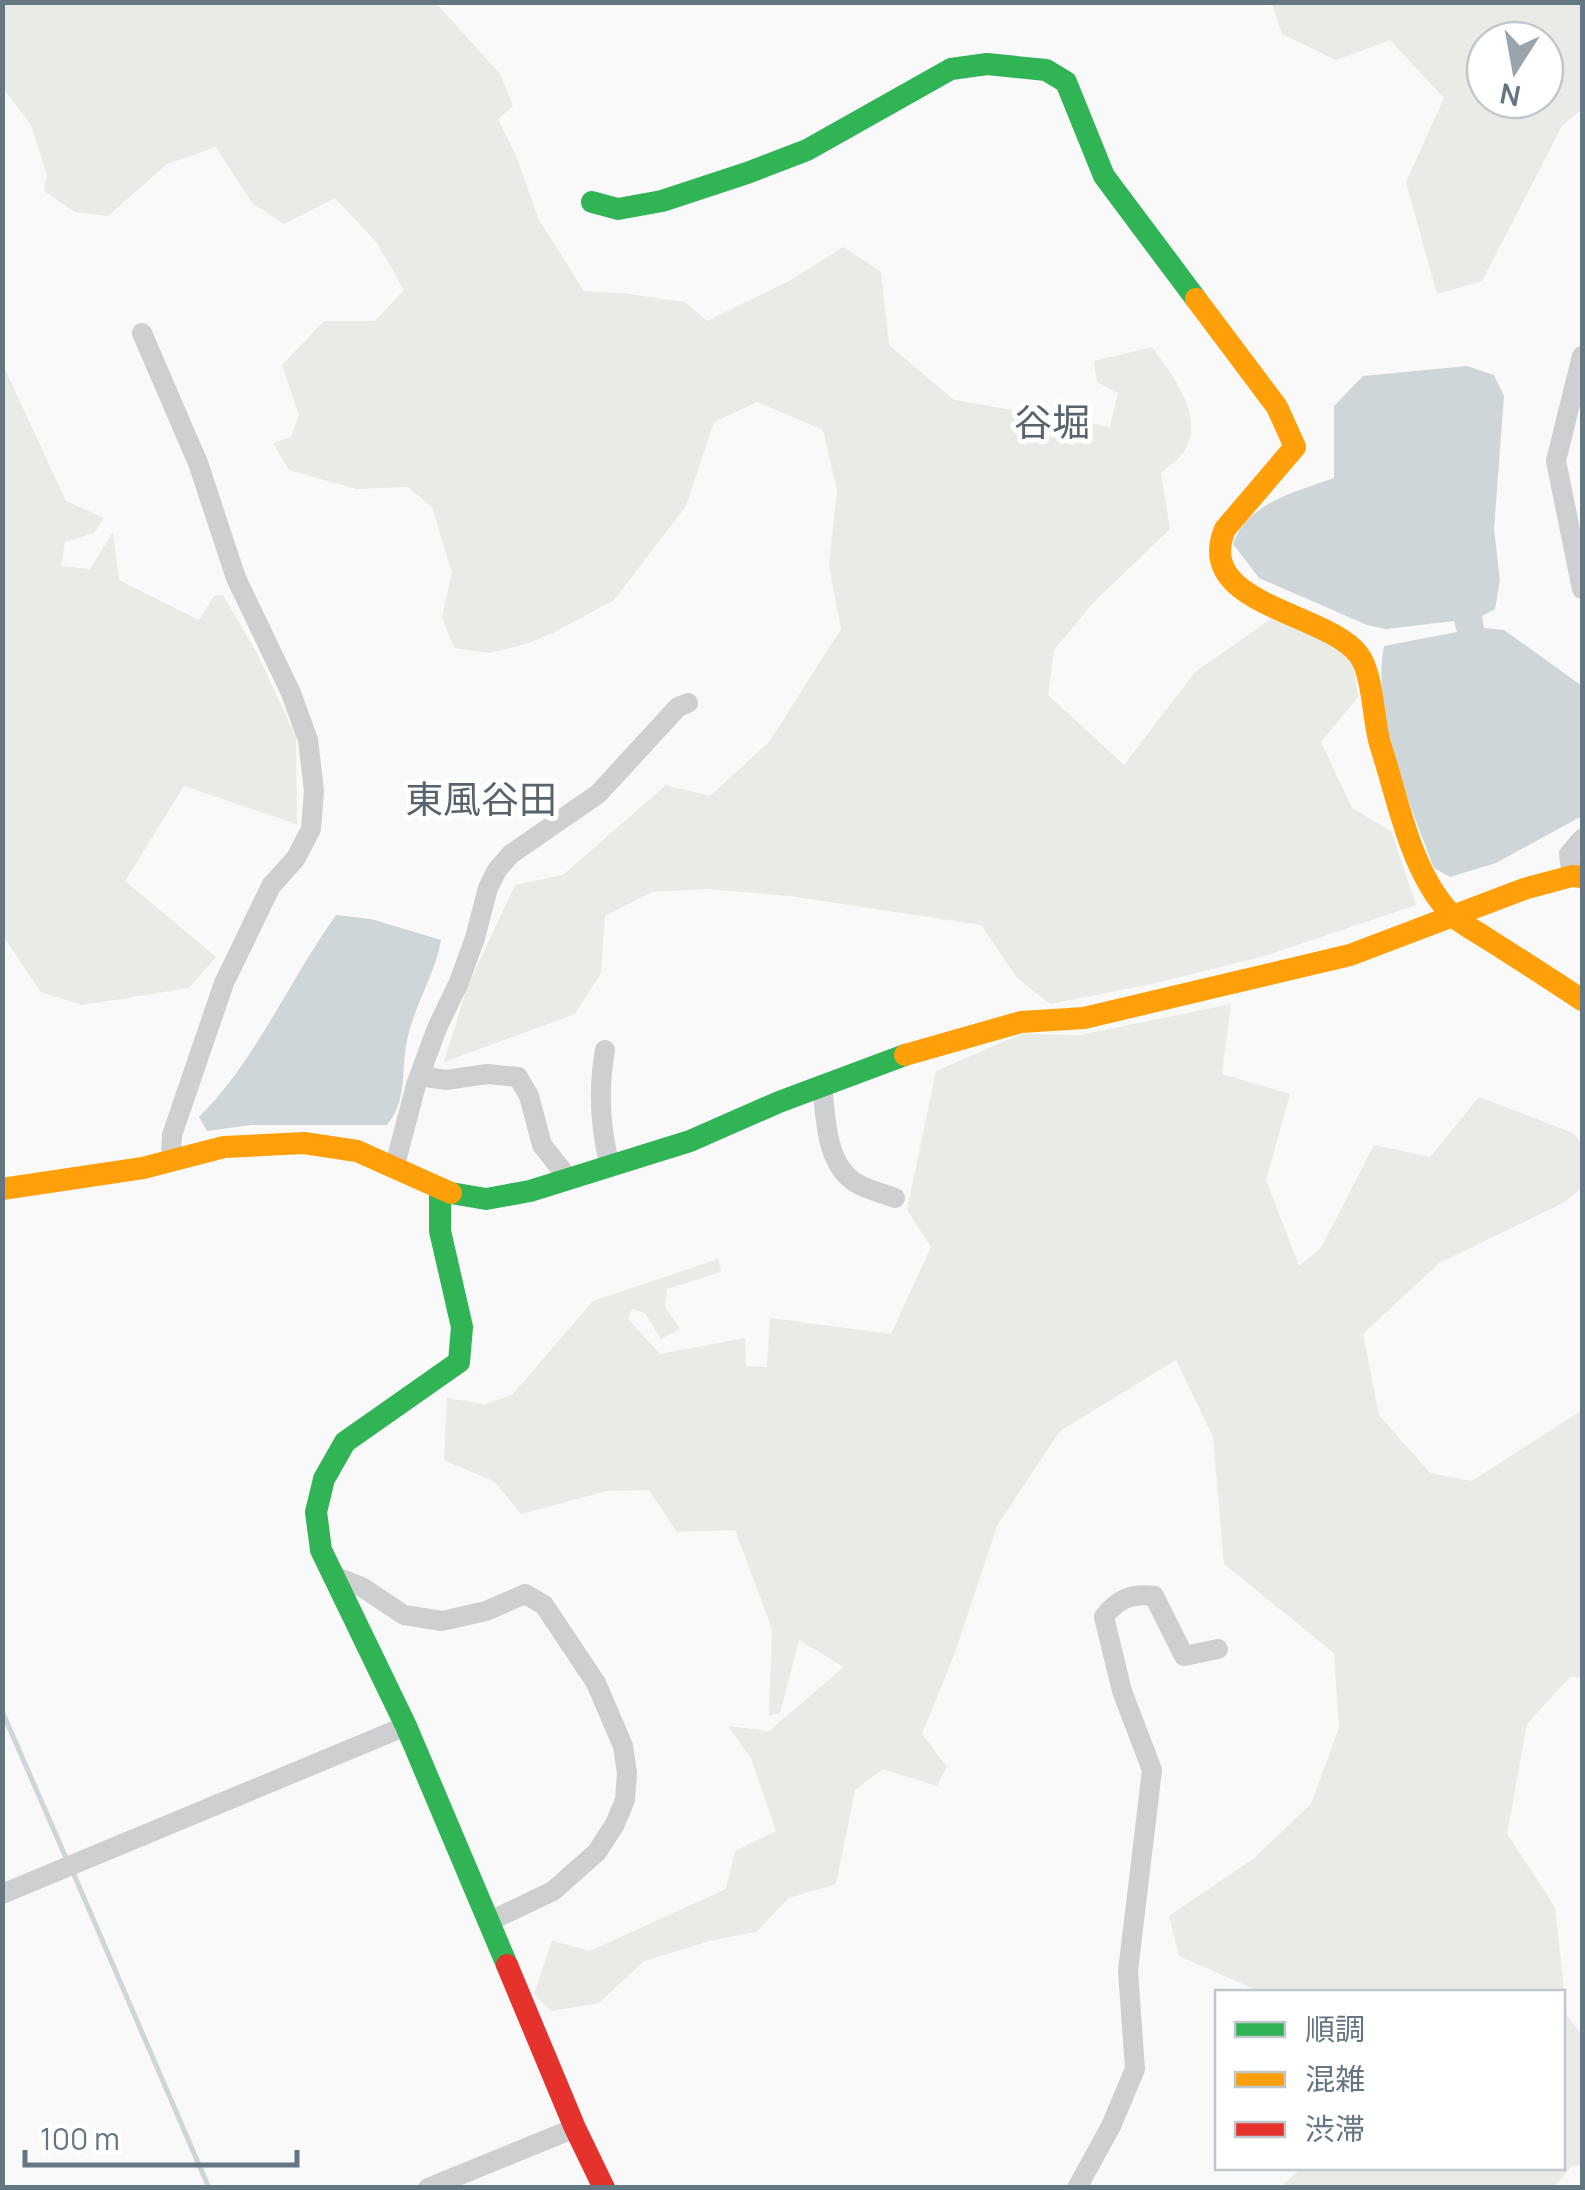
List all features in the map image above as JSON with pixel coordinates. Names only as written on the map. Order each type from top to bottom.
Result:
[{"type":"street","points":[[592,202],[618,209],[662,201],[747,173],[807,150],[950,69],[987,64],[1046,70],[1066,82],[1104,176],[1277,407],[1295,447],[1287,464],[1245,502],[1222,536],[1219,556],[1234,582],[1258,601],[1327,628],[1361,658],[1372,720],[1426,880],[1451,914],[1582,1000]]},
{"type":"street","points":[[142,333],[198,463],[236,578],[291,693],[308,740],[314,791],[311,828],[296,858],[271,886],[224,984],[172,1135],[171,1159]]},
{"type":"street","points":[[1582,356],[1556,461],[1582,588]]},
{"type":"street","points":[[395,1165],[419,1076],[459,982],[488,888],[498,870],[510,854],[598,794],[678,707],[688,703]]},
{"type":"street","points":[[4,1192],[143,1168],[224,1147],[304,1143],[357,1150],[440,1190],[459,1197],[486,1199],[569,1179],[690,1141],[822,1085],[922,1049],[1021,1022],[1084,1018],[1350,955],[1451,914],[1577,876],[1569,854],[1582,839]]},
{"type":"street","points":[[604,1050],[600,1110],[610,1166]]},
{"type":"street","points":[[419,1076],[446,1080],[487,1074],[518,1077],[529,1096],[542,1145],[569,1179]]},
{"type":"street","points":[[822,1085],[832,1153],[841,1170],[856,1183],[895,1198]]},
{"type":"street","points":[[440,1190],[440,1231],[462,1327],[459,1362],[344,1442],[324,1479],[316,1512],[322,1550],[406,1726],[574,2128],[604,2188]]},
{"type":"street","points":[[334,1576],[362,1587],[404,1615],[442,1621],[486,1611],[524,1594],[544,1605],[602,1699],[623,1746],[625,1800],[597,1852],[553,1890],[488,1922]]},
{"type":"street","points":[[1077,2188],[1111,2126],[1134,2069],[1128,1971],[1152,1770],[1122,1691],[1104,1617],[1120,1600],[1138,1594],[1154,1596],[1184,1656],[1218,1649]]},
{"type":"street","points":[[2,1894],[406,1726]]},
{"type":"street","points":[[428,2188],[574,2128]]},
{"type":"shaded area","points":[[3,3],[436,3],[500,74],[513,106],[498,119],[539,220],[584,291],[685,302],[707,321],[791,280],[843,247],[881,272],[889,345],[954,400],[1110,427],[1118,393],[1097,382],[1094,361],[1152,347],[1184,396],[1191,423],[1185,450],[1161,473],[1170,529],[1094,602],[1054,650],[1048,695],[1124,765],[1195,672],[1271,619],[1351,648],[1358,697],[1321,742],[1352,808],[1391,831],[1416,905],[1265,956],[1050,1004],[1017,978],[981,925],[790,896],[706,889],[652,892],[605,916],[601,973],[575,1014],[444,1062],[466,990],[515,885],[563,875],[666,785],[710,796],[769,742],[841,629],[829,565],[837,490],[823,430],[757,402],[714,422],[686,506],[614,600],[526,644],[490,653],[454,648],[442,617],[452,573],[432,507],[408,487],[356,489],[289,470],[273,443],[291,437],[299,415],[282,365],[324,321],[375,321],[404,290],[377,243],[335,198],[284,224],[252,203],[216,147],[167,164],[108,216],[75,212],[44,191],[47,175],[31,125],[3,88]]},
{"type":"shaded area","points":[[1272,3],[1582,3],[1582,109],[1562,126],[1482,281],[1437,294],[1406,182],[1444,98],[1390,40],[1336,60],[1282,34]]},
{"type":"shaded area","points":[[3,365],[66,501],[104,518],[94,533],[65,542],[61,566],[90,569],[113,532],[119,580],[199,620],[214,596],[223,595],[257,653],[296,737],[297,824],[184,786],[125,881],[216,957],[189,988],[82,1005],[41,992],[3,936]]},
{"type":"shaded area","points":[[1467,366],[1494,375],[1504,396],[1494,529],[1500,580],[1495,609],[1482,616],[1484,628],[1504,630],[1582,686],[1582,816],[1496,863],[1450,877],[1434,868],[1404,788],[1388,730],[1381,672],[1384,646],[1457,632],[1454,621],[1386,629],[1367,625],[1259,578],[1233,544],[1240,530],[1262,508],[1334,478],[1334,406],[1363,376]]},
{"type":"shaded area","points":[[336,915],[371,919],[441,940],[408,1036],[401,1093],[394,1115],[387,1125],[251,1125],[207,1131],[199,1117],[238,1071]]},
{"type":"shaded area","points":[[1231,1004],[1222,1074],[1290,1094],[1266,1180],[1299,1266],[1321,1248],[1374,1145],[1430,1157],[1479,1097],[1573,1133],[1582,1145],[1582,1188],[1565,1202],[1439,1263],[1363,1334],[1379,1415],[1430,1473],[1472,1481],[1582,1410],[1582,1678],[1570,1677],[1527,1724],[1507,1834],[1555,1907],[1564,1990],[1256,1990],[1179,1956],[1169,1916],[1253,1859],[1311,1804],[1339,1728],[1334,1653],[1224,1564],[1213,1437],[1176,1360],[1060,1431],[997,1526],[954,1655],[922,1734],[947,1767],[937,1786],[883,1769],[855,1790],[836,1884],[789,1898],[756,1932],[713,1940],[644,1961],[599,2003],[551,2011],[534,1994],[552,1941],[590,1951],[726,1889],[735,1851],[776,1831],[751,1758],[728,1726],[769,1731],[844,1667],[799,1640],[780,1713],[769,1715],[772,1629],[735,1530],[677,1532],[649,1490],[606,1491],[521,1514],[495,1482],[444,1460],[447,1398],[485,1404],[512,1395],[593,1301],[718,1259],[721,1272],[667,1289],[665,1307],[680,1329],[661,1339],[645,1313],[632,1309],[628,1319],[660,1354],[745,1338],[746,1366],[767,1367],[770,1318],[891,1334],[931,1247],[907,1210],[936,1071],[1021,1034],[1080,1035]]},
{"type":"shaded area","points":[[1565,1998],[1567,2016],[1582,2035],[1582,2165],[1572,2166],[1554,2187],[1281,2187],[1299,2170],[1565,2170]]},
{"type":"waterway","points":[[2,1711],[67,1860]]},
{"type":"waterway","points":[[72,1870],[209,2188]]},
{"type":"traffic: fast","points":[[592,202],[618,209],[662,201],[747,173],[807,150],[951,69],[987,64],[1046,70],[1066,82],[1104,176],[1196,299]]},
{"type":"traffic: fast","points":[[451,1193],[486,1199],[530,1191],[690,1141],[779,1102],[905,1055]]},
{"type":"traffic: fast","points":[[440,1189],[440,1231],[462,1327],[459,1362],[345,1442],[324,1479],[316,1512],[321,1550],[406,1726],[507,1965]]},
{"type":"traffic: slow","points":[[1196,299],[1277,407],[1295,447],[1225,529],[1220,555],[1228,575],[1245,591],[1342,640],[1359,655],[1406,832],[1435,894],[1462,923],[1582,1000]]},
{"type":"traffic: slow","points":[[905,1055],[1021,1022],[1084,1018],[1350,955],[1524,889],[1572,876],[1582,877]]},
{"type":"traffic: slow","points":[[2,1189],[143,1168],[224,1147],[304,1143],[357,1151],[451,1193]]},
{"type":"traffic: jam","points":[[507,1965],[604,2188]]},
{"type":"district","name":"谷堀","points":[[1052,421]]},
{"type":"district","name":"東風谷田","points":[[481,798]]}]
